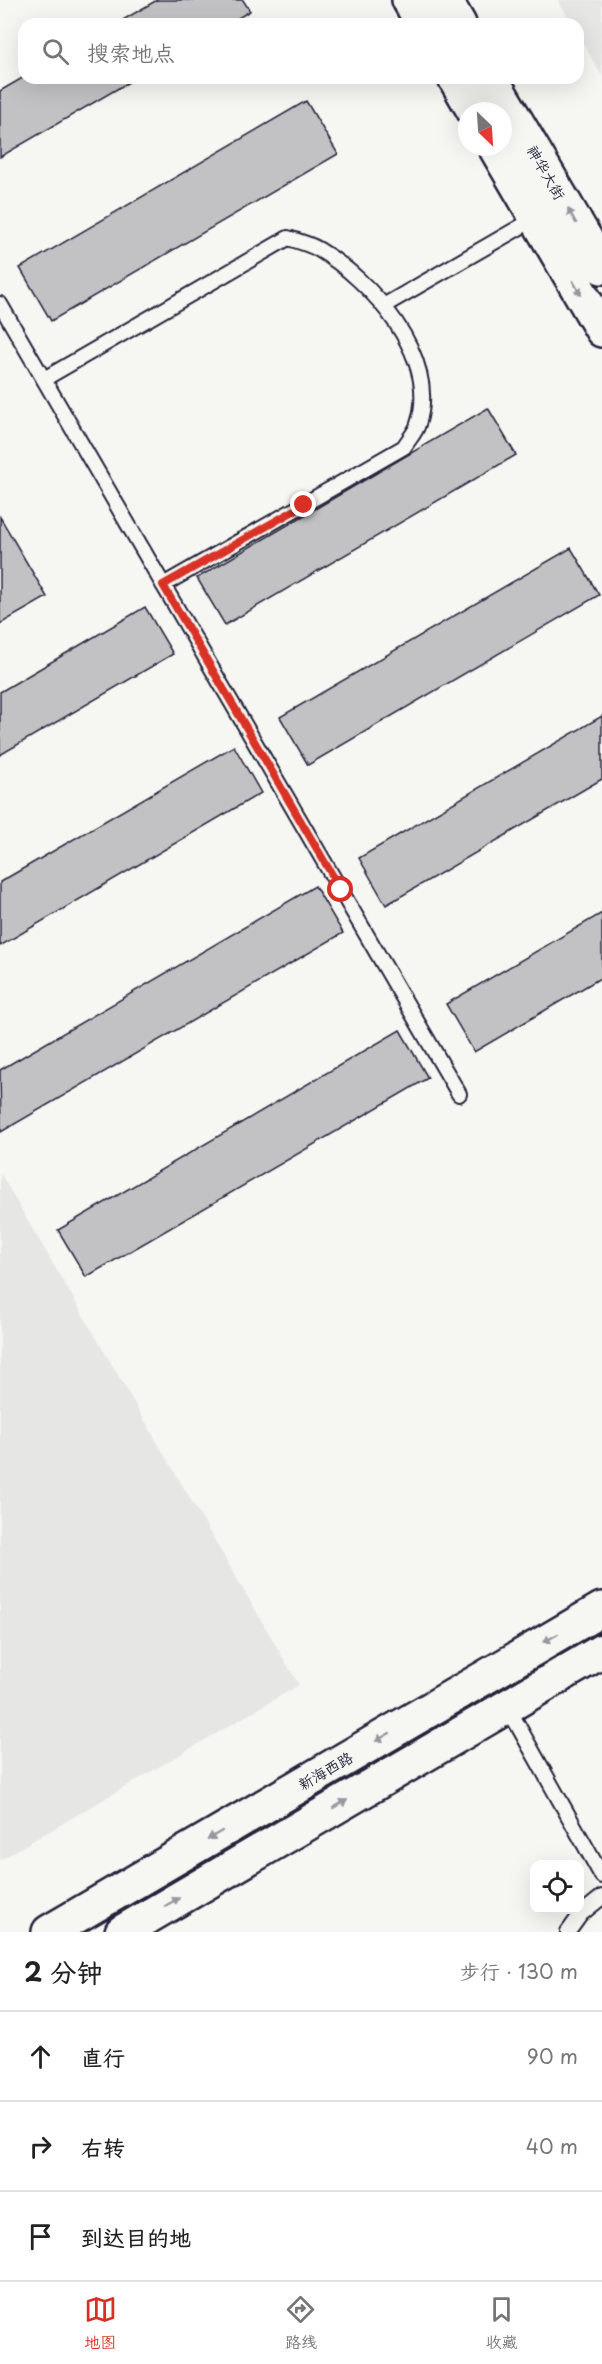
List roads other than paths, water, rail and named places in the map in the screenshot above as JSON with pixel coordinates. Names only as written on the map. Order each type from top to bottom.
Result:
[{"type":"main road","points":[[409,0],[420,18]]},
{"type":"main road","points":[[445,0],[456,18]]},
{"type":"main road","points":[[458,84],[469,102]]},
{"type":"main road","name":"神华大街","points":[[495,84],[602,267]]},
{"type":"main road","points":[[500,156],[602,330]]},
{"type":"main road","name":"新海西路","points":[[49,1932],[602,1609]]},
{"type":"main road","points":[[122,1932],[602,1651]]},
{"type":"lane","points":[[385,305],[536,218]]},
{"type":"lane","points":[[44,380],[288,238],[317,248],[385,305],[409,345],[418,369],[422,395],[418,425],[404,447],[163,585]]},
{"type":"lane","points":[[0,304],[459,1094]]},
{"type":"lane","points":[[507,1706],[602,1876]]},
{"type":"lane","points":[[568,1932],[581,1914],[602,1896]]}]
